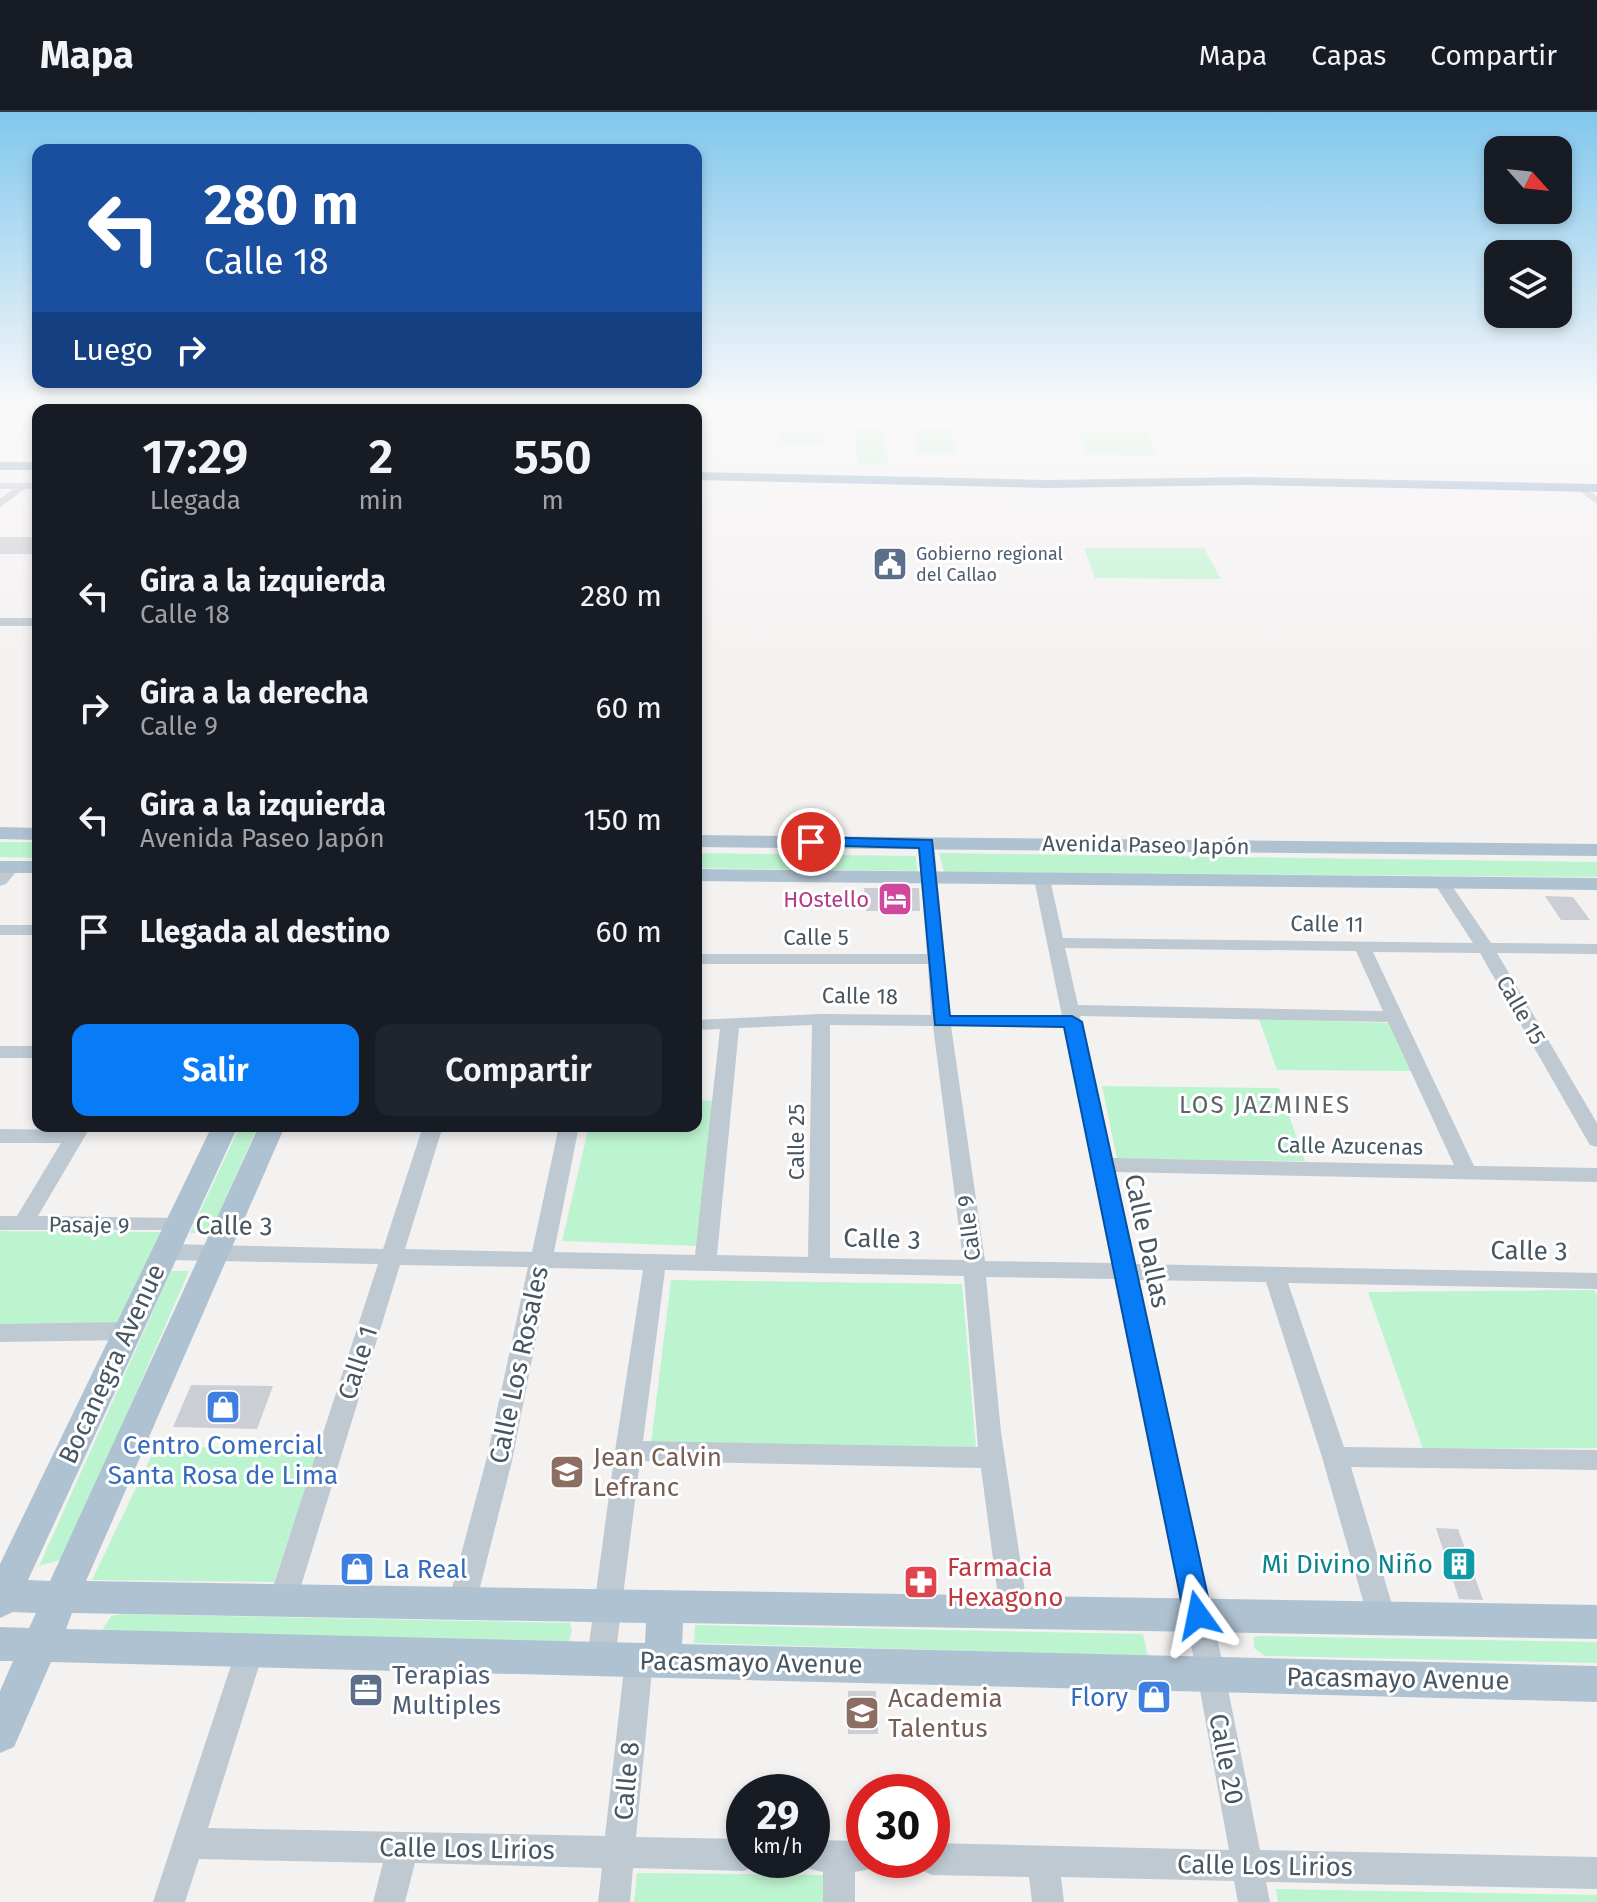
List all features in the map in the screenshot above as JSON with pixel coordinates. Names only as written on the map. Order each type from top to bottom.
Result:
[{"type":"main road","points":[[0,833],[32,834]]},
{"type":"main road","name":"Avenida Paseo Japón","points":[[702,841],[1597,850]]},
{"type":"main road","points":[[4,872],[32,868]]},
{"type":"main road","name":"Avenida Paseo Japón","points":[[702,875],[1597,884]]},
{"type":"main road","name":"Bocanegra Avenue","points":[[1,1598],[222,1132]]},
{"type":"main road","name":"Bocanegra Avenue","points":[[40,1644],[269,1132]]},
{"type":"main road","points":[[1,1598],[283,1599],[1597,1622]]},
{"type":"main road","points":[[650,1660],[666,1606]]},
{"type":"main road","name":"Pacasmayo Avenue","points":[[0,1644],[1597,1684]]},
{"type":"main road","points":[[0,1734],[40,1644]]},
{"type":"street","points":[[0,622],[32,622]]},
{"type":"street","name":"Calle 9","points":[[926,843],[941,1021],[975,1270],[993,1458],[1014,1612]]},
{"type":"street","name":"Calle Dallas","points":[[1042,879],[1198,1615]]},
{"type":"street","name":"Calle 15","points":[[1442,883],[1485,947],[1597,1140]]},
{"type":"street","points":[[0,930],[32,930]]},
{"type":"street","name":"Calle 11","points":[[1056,943],[1597,949]]},
{"type":"street","points":[[1362,946],[1467,1172]]},
{"type":"street","name":"Calle 5","points":[[702,959],[937,959]]},
{"type":"street","name":"Calle 18","points":[[702,1025],[821,1019],[941,1021],[1071,1016],[1394,1017]]},
{"type":"street","name":"Calle 25","points":[[819,1265],[821,1019]]},
{"type":"street","points":[[705,1263],[730,1023]]},
{"type":"street","points":[[0,1052],[32,1052]]},
{"type":"street","points":[[0,1136],[62,1132]]},
{"type":"street","points":[[23,1224],[77,1132]]},
{"type":"street","name":"Calle 1","points":[[283,1599],[431,1132]]},
{"type":"street","name":"Calle Los Rosales","points":[[462,1603],[499,1461],[568,1132]]},
{"type":"street","name":"Calle Azucenas","points":[[1103,1165],[1597,1175]]},
{"type":"street","name":"Pasaje 9","points":[[0,1223],[171,1239]]},
{"type":"street","name":"Calle 3","points":[[171,1239],[214,1254],[1597,1281]]},
{"type":"street","points":[[601,1659],[655,1262]]},
{"type":"street","points":[[1274,1274],[1335,1457],[1382,1618]]},
{"type":"street","points":[[0,1333],[128,1331]]},
{"type":"street","points":[[627,1451],[993,1458]]},
{"type":"street","points":[[1335,1457],[1597,1460]]},
{"type":"street","name":"Calle 20","points":[[1198,1615],[1254,1902]]},
{"type":"street","points":[[169,1902],[250,1650]]},
{"type":"street","name":"Calle 8","points":[[614,1902],[650,1660]]},
{"type":"street","name":"Calle Los Lirios","points":[[189,1843],[726,1855]]},
{"type":"street","points":[[389,1902],[403,1848]]},
{"type":"street","points":[[838,1857],[839,1902]]},
{"type":"street","name":"Calle Los Lirios","points":[[950,1859],[1597,1873]]},
{"type":"street","points":[[1043,1861],[1048,1902]]},
{"type":"green space","points":[[1084,548],[1204,548],[1221,579],[1095,578]]},
{"type":"green space","points":[[0,842],[32,842],[32,858],[0,857]]},
{"type":"green space","points":[[702,853],[916,856],[917,871],[702,868]]},
{"type":"green space","points":[[939,853],[1597,862],[1597,877],[944,872]]},
{"type":"green space","points":[[1259,1019],[1390,1023],[1412,1071],[1277,1070]]},
{"type":"green space","points":[[1102,1086],[1279,1088],[1305,1161],[1117,1159]]},
{"type":"green space","points":[[702,1100],[717,1101],[696,1246],[562,1241],[588,1132],[702,1132]]},
{"type":"green space","points":[[237,1132],[255,1132],[210,1233],[190,1233]]},
{"type":"green space","points":[[0,1231],[162,1232],[117,1328],[0,1326]]},
{"type":"green space","points":[[171,1271],[189,1271],[64,1559],[39,1566]]},
{"type":"green space","points":[[671,1280],[962,1284],[976,1447],[651,1443]]},
{"type":"green space","points":[[1594,1290],[1597,1296],[1597,1448],[1423,1449],[1368,1292]]},
{"type":"green space","points":[[156,1446],[318,1450],[274,1582],[92,1580]]},
{"type":"green space","points":[[111,1616],[570,1623],[572,1630],[569,1642],[101,1632]]},
{"type":"green space","points":[[695,1625],[1143,1634],[1148,1656],[694,1643]]},
{"type":"green space","points":[[1254,1637],[1597,1642],[1597,1663],[1265,1656],[1254,1648]]},
{"type":"green space","points":[[637,1873],[726,1874],[726,1878],[825,1878],[825,1902],[634,1902]]},
{"type":"green space","points":[[1276,1889],[1597,1895],[1597,1902],[1278,1902]]},
{"type":"building","points":[[0,537],[32,537],[32,554],[0,554]]},
{"type":"building","name":"HOstello","points":[[864,888],[919,888],[920,911],[866,911]]},
{"type":"building","points":[[1545,896],[1573,897],[1590,920],[1561,920]]},
{"type":"building","name":"Centro Comercial Santa Rosa de Lima","points":[[191,1385],[273,1386],[257,1429],[173,1427]]},
{"type":"building","name":"Mi Divino Niño","points":[[1436,1528],[1458,1529],[1483,1600],[1459,1599]]},
{"type":"building","name":"Academia Talentus","points":[[848,1691],[876,1691],[878,1734],[848,1734]]},
{"type":"place","name":"Gobierno regional del Callao","points":[[890,564]]},
{"type":"place","name":"HOstello","points":[[895,899]]},
{"type":"place","name":"Centro Comercial Santa Rosa de Lima","points":[[223,1407]]},
{"type":"place","name":"Jean Calvin Lefranc","points":[[567,1472]]},
{"type":"place","name":"Mi Divino Niño","points":[[1459,1564]]},
{"type":"place","name":"La Real","points":[[357,1569]]},
{"type":"place","name":"Farmacia Hexagono","points":[[921,1582]]},
{"type":"place","name":"Terapias Multiples","points":[[366,1690]]},
{"type":"place","name":"Flory","points":[[1154,1697]]},
{"type":"place","name":"Academia Talentus","points":[[862,1713]]},
{"type":"district","name":"LOS JAZMINES","points":[[1265,1105]]},
{"type":"route","points":[[811,842],[926,843],[941,1021],[1072,1022],[1198,1615]]}]
